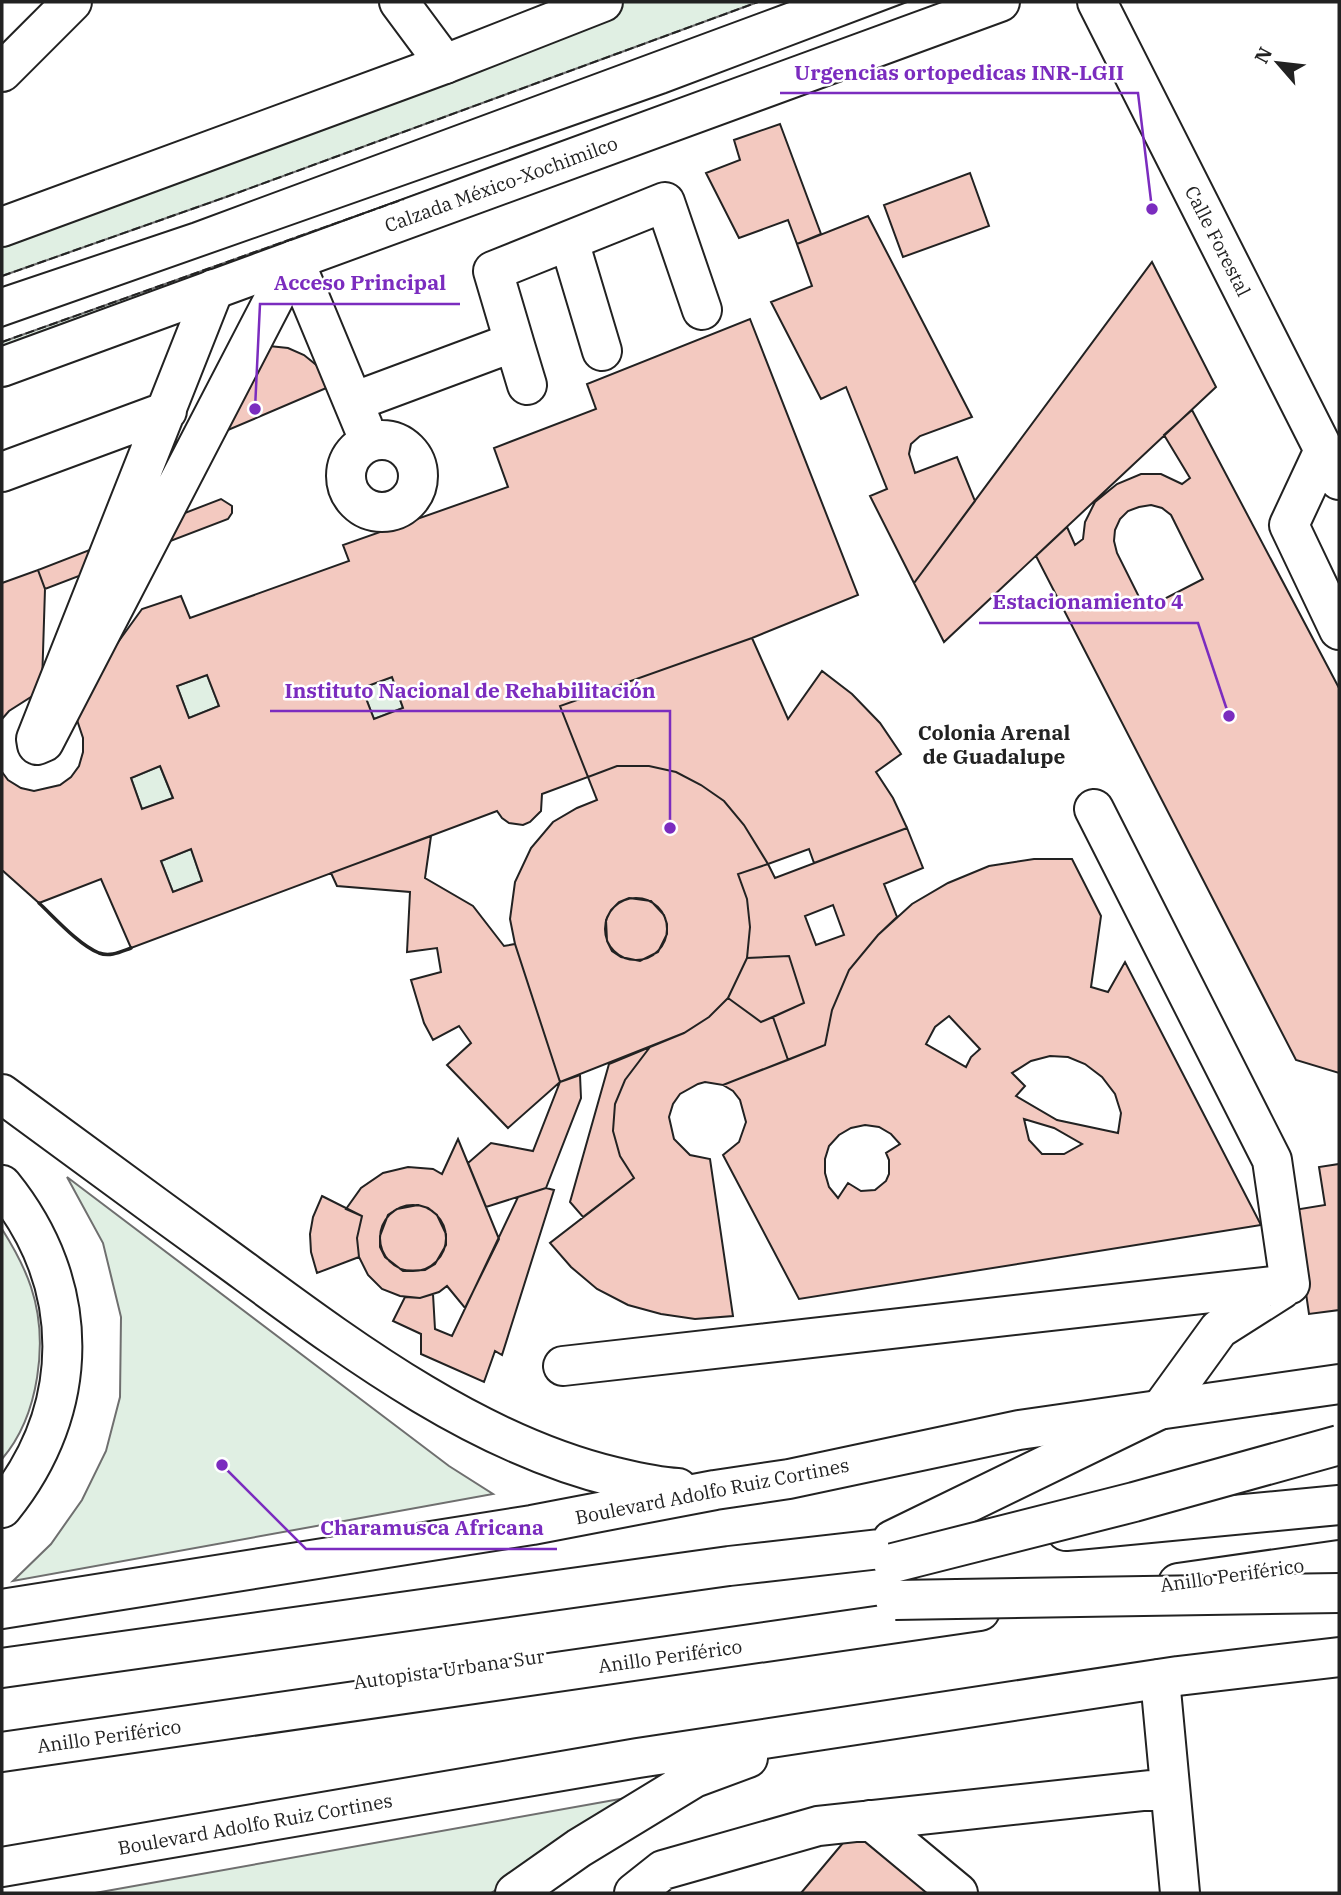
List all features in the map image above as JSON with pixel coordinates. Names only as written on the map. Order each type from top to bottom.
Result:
[{"type":"main road","points":[[2,72],[72,2]]},
{"type":"main road","points":[[399,2],[445,64]]},
{"type":"main road","points":[[2,227],[445,64],[604,2]]},
{"type":"main road","name":"Calle Forestal","points":[[1097,2],[1332,465]]},
{"type":"main road","name":"Calzada México-Xochimilco","points":[[2,367],[987,5]]},
{"type":"main road","points":[[527,385],[493,271],[665,202],[702,310]]},
{"type":"main road","points":[[569,241],[602,351]]},
{"type":"main road","points":[[295,260],[370,442]]},
{"type":"main road","points":[[214,289],[36,739],[37,745],[44,742],[295,260]]},
{"type":"main road","points":[[354,402],[514,342]]},
{"type":"main road","points":[[2,472],[167,411]]},
{"type":"main road","points":[[1332,465],[1289,524],[1339,630]]},
{"type":"main road","points":[[1094,809],[1272,1160],[1290,1284]]},
{"type":"main road","points":[[2,1094],[344,1345],[429,1396],[515,1443],[556,1459],[599,1473],[659,1487],[715,1490]]},
{"type":"main road","points":[[2,1185],[29,1222],[46,1256],[61,1315],[62,1347],[61,1378],[46,1437],[18,1488],[2,1508]]},
{"type":"main road","points":[[563,1366],[1290,1284]]},
{"type":"main road","points":[[887,1570],[1161,1409],[1219,1329],[1290,1284]]},
{"type":"main road","name":"Boulevard Adolfo Ruiz Cortines","points":[[2,1609],[532,1525],[715,1490],[789,1479],[1020,1430],[1339,1384]]},
{"type":"main road","points":[[887,1570],[1339,1445]]},
{"type":"main road","points":[[2,1691],[1339,1505]]},
{"type":"main road","name":"Anillo Periférico","points":[[2,1752],[1339,1560]]},
{"type":"main road","points":[[2,1668],[716,1568],[887,1570],[1339,1593]]},
{"type":"main road","name":"Autopista Urbana Sur","points":[[2,1731],[514,1660],[887,1570]]},
{"type":"main road","name":"Boulevard Adolfo Ruiz Cortines","points":[[2,1867],[638,1758],[1160,1679],[1339,1657]]},
{"type":"main road","points":[[1160,1679],[1180,1893]]},
{"type":"main road","points":[[515,1893],[579,1848],[694,1778],[817,1731]]},
{"type":"main road","points":[[634,1893],[663,1870],[818,1826],[1170,1788]]},
{"type":"main road","points":[[870,1820],[958,1893]]},
{"type":"green space","points":[[616,2],[758,2],[2,276],[2,231]]},
{"type":"green space","points":[[477,173],[2,355],[2,342]]},
{"type":"green space","points":[[207,675],[219,706],[189,718],[177,686]]},
{"type":"green space","points":[[392,677],[403,708],[374,719],[362,688]]},
{"type":"green space","points":[[160,766],[173,798],[142,809],[131,778]]},
{"type":"green space","points":[[191,849],[202,881],[173,892],[161,861]]},
{"type":"green space","points":[[67,1177],[449,1466],[493,1494],[13,1581],[51,1544],[82,1500],[106,1451],[120,1397],[121,1317],[103,1243]]},
{"type":"green space","points":[[2,1229],[31,1287],[39,1331],[39,1354],[37,1377],[25,1422],[2,1459]]},
{"type":"green space","points":[[648,1794],[491,1893],[95,1893]]},
{"type":"building","points":[[780,124],[821,234],[797,244],[788,220],[739,238],[706,173],[740,160],[734,140]]},
{"type":"building","points":[[970,173],[989,226],[903,257],[884,205]]},
{"type":"building","points":[[868,216],[972,417],[920,436],[911,444],[909,454],[915,473],[957,457],[975,501],[914,583],[870,496],[887,489],[846,387],[821,399],[771,302],[812,286],[797,244]]},
{"type":"building","points":[[1152,262],[1216,387],[944,642],[914,583]]},
{"type":"building","points":[[750,319],[858,595],[752,638],[560,706],[588,777],[542,794],[541,811],[523,825],[509,823],[497,811],[131,948],[101,879],[39,903],[2,870],[2,772],[8,780],[21,788],[34,791],[60,785],[71,777],[79,766],[83,752],[83,738],[74,711],[77,699],[142,609],[181,596],[190,618],[349,561],[343,545],[508,487],[494,448],[596,409],[587,384]],"holes":[[[207,675],[219,706],[189,718],[177,686]],[[392,677],[403,708],[374,719],[362,688]],[[160,766],[173,798],[142,809],[131,778]],[[191,849],[202,881],[173,892],[161,861]]]},
{"type":"building","points":[[269,346],[288,348],[304,355],[320,368],[331,386],[221,433]]},
{"type":"building","points":[[1192,410],[1339,688],[1339,1073],[1296,1060],[1036,556],[1067,527],[1075,545],[1083,539],[1085,522],[1095,502],[1117,484],[1141,474],[1161,474],[1182,484],[1190,478],[1164,435]],"holes":[[[1151,505],[1162,508],[1171,515],[1203,579],[1145,609],[1117,553],[1115,530],[1128,511]]]},
{"type":"building","points":[[221,499],[232,506],[228,519],[45,589],[38,570]]},
{"type":"building","points":[[38,570],[45,589],[42,684],[34,695],[9,711],[2,719],[2,583]]},
{"type":"building","points":[[752,638],[788,719],[822,671],[852,694],[880,723],[901,754],[876,772],[893,798],[907,828],[814,863],[809,849],[768,864],[744,825],[724,801],[676,772],[649,766],[617,766],[588,777],[560,706]]},
{"type":"building","points":[[617,766],[649,766],[676,772],[724,801],[744,825],[768,864],[738,874],[747,899],[750,927],[747,958],[728,998],[709,1017],[684,1033],[560,1082],[515,944],[510,919],[515,882],[531,848],[553,822],[597,800],[588,777]],"holes":[[[629,898],[651,901],[664,915],[667,924],[667,934],[658,952],[640,961],[621,957],[612,951],[607,941],[606,920],[611,910],[619,902]]]},
{"type":"building","points":[[907,828],[923,868],[884,884],[897,917],[849,970],[832,1010],[825,1045],[788,1060],[773,1017],[804,1003],[789,956],[747,958],[750,927],[747,899],[738,874],[768,864],[775,878]],"holes":[[[833,905],[844,935],[816,945],[805,916]]]},
{"type":"building","points":[[431,836],[425,878],[473,906],[504,946],[515,944],[560,1082],[508,1128],[447,1065],[471,1043],[459,1026],[433,1040],[424,1023],[411,980],[441,972],[437,948],[407,952],[410,892],[337,886],[331,873]]},
{"type":"building","points":[[1034,859],[1072,859],[1101,916],[1091,987],[1108,992],[1125,962],[1261,1225],[799,1299],[723,1155],[739,1142],[746,1122],[740,1100],[733,1091],[723,1085],[825,1045],[832,1010],[849,970],[878,935],[912,904],[948,883],[989,866]],"holes":[[[949,1016],[980,1049],[971,1057],[966,1067],[926,1044],[935,1027]],[[1050,1056],[1068,1057],[1085,1064],[1102,1077],[1115,1094],[1121,1113],[1118,1133],[1057,1120],[1016,1096],[1025,1086],[1012,1073],[1031,1061]],[[1024,1119],[1054,1128],[1082,1144],[1064,1154],[1042,1154],[1029,1140]],[[865,1125],[879,1127],[891,1134],[900,1144],[886,1153],[889,1160],[886,1181],[875,1190],[861,1191],[848,1183],[838,1198],[829,1187],[825,1159],[829,1146],[839,1135],[851,1128]]]},
{"type":"building","points":[[630,898],[642,898],[658,907],[665,917],[665,941],[658,951],[642,960],[630,960],[619,955],[610,946],[605,935],[605,923],[610,912],[619,903]]},
{"type":"building","points":[[789,956],[804,1003],[761,1022],[728,998],[747,958]]},
{"type":"building","points":[[728,998],[761,1022],[773,1017],[788,1060],[723,1085],[705,1082],[698,1084],[680,1094],[673,1104],[669,1117],[674,1139],[690,1155],[710,1159],[733,1316],[695,1319],[661,1314],[628,1305],[597,1289],[571,1267],[550,1243],[634,1178],[620,1156],[613,1131],[615,1104],[625,1080],[650,1047],[684,1033],[709,1017]]},
{"type":"building","points":[[650,1047],[625,1080],[615,1104],[613,1131],[620,1156],[634,1178],[583,1217],[570,1202],[609,1064]]},
{"type":"building","points":[[580,1075],[581,1098],[546,1188],[486,1207],[468,1163],[491,1143],[533,1151],[560,1082]]},
{"type":"building","points":[[458,1139],[499,1239],[465,1308],[447,1286],[439,1292],[420,1298],[400,1296],[382,1289],[368,1275],[359,1257],[357,1238],[362,1216],[346,1209],[361,1188],[383,1173],[408,1167],[433,1169],[442,1174]],"holes":[[[418,1205],[437,1215],[446,1234],[446,1245],[435,1264],[425,1270],[403,1271],[385,1257],[380,1247],[380,1236],[388,1215],[397,1209]]]},
{"type":"building","points":[[1339,1164],[1339,1310],[1309,1314],[1294,1210],[1325,1205],[1319,1167]]},
{"type":"building","points":[[546,1188],[554,1190],[502,1355],[495,1351],[484,1382],[421,1354],[421,1334],[393,1321],[405,1297],[420,1298],[433,1294],[435,1329],[452,1336],[518,1197]]},
{"type":"building","points":[[322,1196],[362,1216],[357,1238],[359,1257],[317,1273],[311,1252],[310,1234],[313,1217]]},
{"type":"building","points":[[419,1205],[437,1214],[444,1225],[444,1251],[437,1262],[426,1269],[407,1271],[389,1262],[382,1251],[380,1232],[389,1214],[400,1207]]},
{"type":"building","points":[[853,1831],[928,1893],[801,1893]]},
{"type":"tram line","points":[[2,287],[192,223],[789,2]]},
{"type":"tram line","points":[[2,327],[666,93],[907,2]]},
{"type":"fence","points":[[2,276],[758,2]]},
{"type":"fence","points":[[2,342],[404,199]]},
{"type":"wall","points":[[39,903],[75,938],[99,953],[111,954],[131,948]]},
{"type":"place","name":"Urgencias ortopedicas INR-LGII","points":[[1152,209]]},
{"type":"place","name":"Acceso Principal","points":[[255,409]]},
{"type":"place","name":"Estacionamiento 4","points":[[1229,716]]},
{"type":"place","name":"Instituto Nacional de Rehabilitación","points":[[670,828]]},
{"type":"place","name":"Charamusca Africana","points":[[222,1465]]},
{"type":"district","name":"Colonia Arenal de Guadalupe","points":[[994,745]]}]
